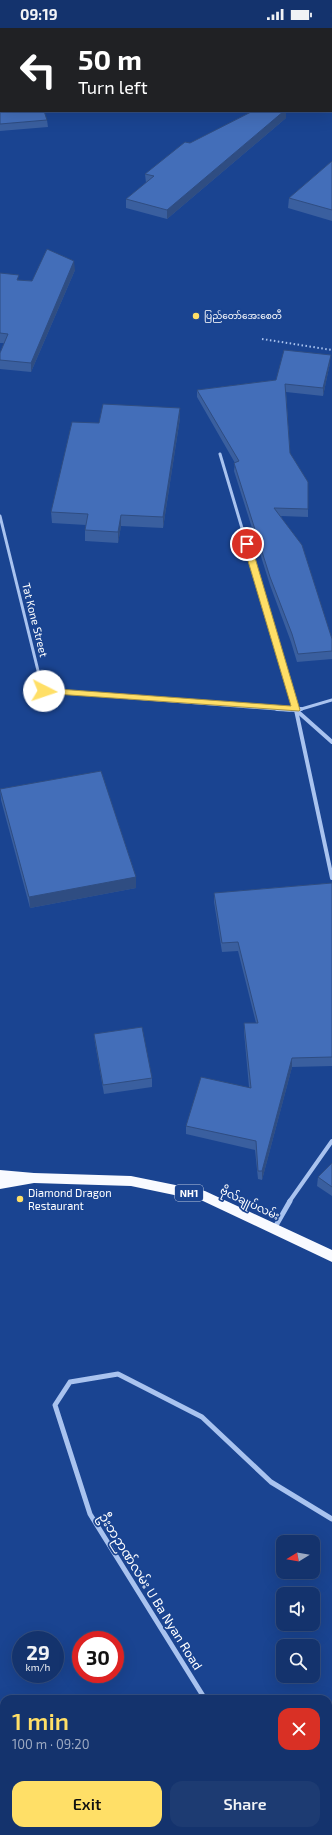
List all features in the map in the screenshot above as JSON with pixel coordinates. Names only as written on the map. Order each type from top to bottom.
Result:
[{"type":"highway","name":"NH1","points":[[0,1175],[34,1178]]},
{"type":"highway","name":"ဗိုလ်ချုပ်လမ်း","points":[[34,1178],[130,1180],[205,1196],[332,1256]]},
{"type":"highway","name":"NH1","points":[[0,1184],[34,1178]]},
{"type":"street","points":[[220,454],[296,710],[332,878]]},
{"type":"street","name":"Tat Kone Street","points":[[0,516],[44,691],[296,710]]},
{"type":"street","points":[[296,710],[332,700]]},
{"type":"street","points":[[296,710],[332,742]]},
{"type":"street","points":[[274,1229],[293,1196],[332,1141]]},
{"type":"street","name":"ဦးဘဉာဏ်လမ်း U Ba Nyan Road","points":[[203,1695],[90,1514],[55,1405],[70,1382],[118,1374],[202,1417],[271,1482],[332,1519]]},
{"type":"path","points":[[262,339],[332,350]]},
{"type":"building","points":[[0,112],[44,112],[47,120],[0,124]]},
{"type":"building","points":[[251,112],[283,112],[167,210],[126,199],[154,176],[145,174],[185,142],[190,143]]},
{"type":"building","points":[[332,161],[332,210],[289,198]]},
{"type":"building","points":[[47,249],[74,261],[31,363],[0,360],[0,353],[8,334],[0,333],[0,273],[19,275],[17,280],[32,281]]},
{"type":"building","points":[[284,350],[331,355],[323,388],[285,384],[290,453],[308,482],[308,509],[274,508],[302,545],[332,639],[332,651],[298,654],[270,577],[234,463],[239,461],[197,390],[276,380]]},
{"type":"building","points":[[103,404],[180,408],[163,517],[121,515],[118,532],[85,530],[88,514],[51,512],[72,422],[99,423]]},
{"type":"building","points":[[101,771],[136,877],[29,897],[0,789]]},
{"type":"building","points":[[332,883],[332,1057],[292,1058],[262,1171],[258,1171],[256,1141],[186,1126],[201,1077],[251,1088],[244,1023],[258,1023],[238,942],[222,943],[214,893]]},
{"type":"building","points":[[142,1027],[152,1078],[103,1085],[94,1034]]},
{"type":"building","points":[[332,1163],[332,1187],[318,1177]]},
{"type":"place","name":"ပြည်တော်အေးစေတီ","points":[[196,316]]},
{"type":"place","name":"Diamond Dragon Restaurant","points":[[20,1199]]},
{"type":"route","points":[[44,691],[296,710],[247,544]]}]
